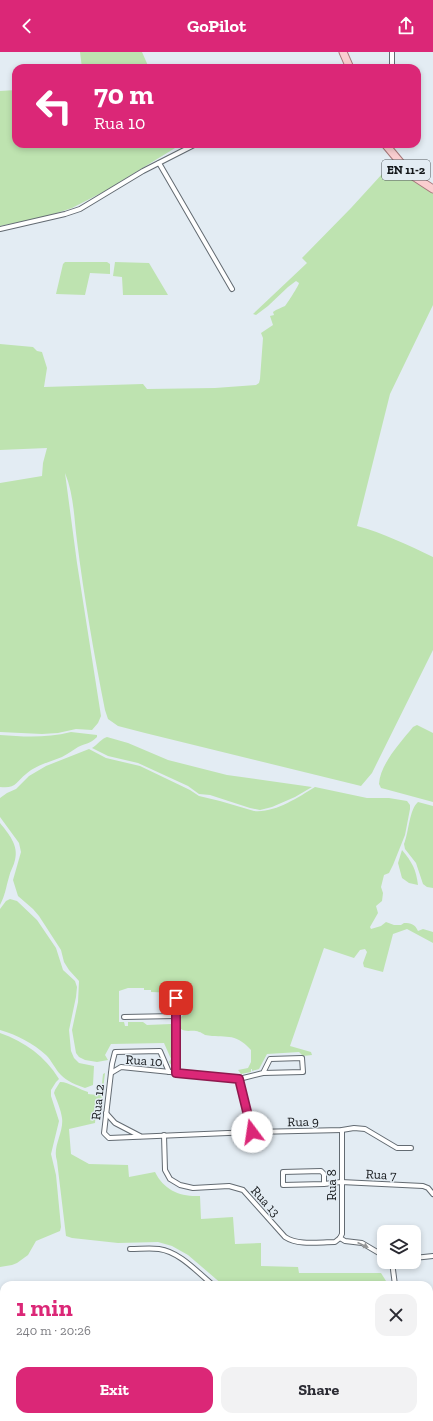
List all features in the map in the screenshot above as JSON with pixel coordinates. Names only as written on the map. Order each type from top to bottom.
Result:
[{"type":"main road","points":[[343,52],[348,64]]},
{"type":"main road","name":"EN 11-2","points":[[388,148],[410,174],[433,189]]},
{"type":"street","points":[[392,52],[392,64]]},
{"type":"street","points":[[0,228],[73,211],[188,148]]},
{"type":"street","points":[[159,163],[232,289]]},
{"type":"street","name":"Rua 10","points":[[176,998],[176,1073]]},
{"type":"street","points":[[124,1017],[175,1016]]},
{"type":"street","name":"Rua 10","points":[[111,1073],[116,1052],[160,1051],[169,1072]]},
{"type":"street","name":"Rua 10","points":[[111,1073],[121,1067],[239,1079],[263,1073],[303,1072],[302,1058],[270,1059],[263,1073]]},
{"type":"street","name":"Rua 12","points":[[104,1134],[111,1073]]},
{"type":"street","points":[[239,1079],[252,1132]]},
{"type":"street","name":"Rua 9","points":[[106,1114],[115,1123],[142,1136]]},
{"type":"street","name":"Rua 9","points":[[104,1134],[109,1138],[342,1130],[354,1128],[365,1129],[397,1148],[411,1148]]},
{"type":"street","name":"Rua 8","points":[[340,1238],[342,1234],[342,1130]]},
{"type":"street","name":"Rua 13","points":[[164,1135],[165,1170],[170,1179],[180,1185],[193,1188],[229,1186],[242,1190],[285,1237],[291,1241],[298,1243],[335,1242],[340,1238]]},
{"type":"street","name":"Rua 7","points":[[324,1184],[324,1174],[321,1171],[283,1172],[283,1185],[324,1184],[341,1182],[423,1186],[428,1188],[433,1194]]},
{"type":"street","points":[[340,1238],[345,1241],[362,1243],[377,1252]]},
{"type":"street","points":[[130,1249],[158,1249],[168,1252],[179,1257],[208,1281]]},
{"type":"street","points":[[421,1257],[433,1256]]},
{"type":"street","points":[[393,1269],[394,1281]]},
{"type":"green space","points":[[80,52],[142,52],[147,64],[82,64]]},
{"type":"green space","points":[[12,90],[12,148],[175,148],[105,191],[72,208],[48,216],[0,226],[0,91]]},
{"type":"green space","points":[[397,171],[433,193],[433,305],[390,394],[357,526],[386,536],[433,557],[433,650],[372,773],[361,786],[118,726],[108,719],[93,647],[72,498],[65,473],[77,563],[101,716],[98,723],[92,730],[76,729],[58,733],[42,734],[0,732],[0,483],[42,476],[43,463],[47,448],[0,450],[0,344],[33,347],[37,351],[42,352],[47,368],[44,387],[143,384],[147,389],[215,388],[256,385],[259,383],[260,379],[263,338],[261,333],[273,325],[270,316],[274,315],[274,311],[285,306],[299,283],[296,281],[268,306],[256,315],[253,314],[307,263],[302,258],[383,173]]},
{"type":"green space","points":[[65,262],[107,262],[110,264],[110,274],[90,273],[85,295],[56,294],[63,264]]},
{"type":"green space","points":[[115,262],[149,263],[168,295],[123,295],[122,277],[113,276]]},
{"type":"green space","points":[[417,725],[433,733],[433,802],[381,788],[379,784],[380,776],[387,761],[397,746],[413,727]]},
{"type":"green space","points":[[71,732],[97,735],[97,737],[62,757],[34,768],[13,786],[0,787],[0,735],[36,736]]},
{"type":"green space","points":[[107,737],[128,743],[168,760],[227,775],[312,787],[295,797],[272,807],[260,810],[250,808],[210,795],[199,794],[188,786],[138,763],[108,756],[92,748]]},
{"type":"green space","points":[[89,749],[106,758],[140,766],[190,790],[199,796],[254,811],[270,810],[286,804],[315,787],[367,798],[389,798],[407,801],[410,805],[410,809],[405,835],[389,873],[384,875],[381,887],[383,893],[382,901],[376,906],[378,913],[370,927],[371,929],[381,926],[386,922],[394,925],[401,925],[404,923],[411,924],[416,927],[418,931],[423,929],[433,932],[433,943],[407,929],[393,934],[383,972],[364,967],[363,963],[367,952],[365,949],[360,950],[354,958],[324,948],[290,1046],[311,1052],[312,1055],[303,1056],[299,1052],[267,1054],[259,1069],[252,1071],[251,1069],[251,1072],[241,1074],[238,1070],[248,1068],[251,1062],[251,1050],[245,1044],[234,1038],[205,1035],[197,1031],[186,1031],[181,1029],[181,1017],[189,1010],[190,1003],[187,998],[182,999],[178,993],[151,992],[151,990],[144,990],[144,988],[128,988],[119,991],[119,1022],[124,1022],[125,1026],[128,1026],[128,1022],[143,1022],[147,1025],[171,1024],[172,1066],[169,1062],[171,1059],[164,1043],[111,1044],[105,1055],[108,1060],[97,1062],[85,1060],[79,1057],[76,1053],[72,1030],[78,1002],[79,981],[64,962],[61,950],[39,916],[18,896],[13,880],[21,852],[19,843],[0,817],[0,798],[16,789],[29,776],[46,766]]},
{"type":"green space","points":[[418,802],[433,806],[433,888],[427,887],[423,884],[416,863],[405,849],[404,844],[413,810]]},
{"type":"green space","points":[[0,823],[14,844],[16,855],[0,905]]},
{"type":"green space","points":[[402,850],[413,866],[418,885],[409,883],[402,878],[398,863]]},
{"type":"green space","points":[[10,899],[17,901],[37,920],[56,948],[63,970],[75,981],[77,987],[76,997],[69,1030],[71,1051],[74,1058],[79,1063],[94,1066],[93,1085],[85,1088],[69,1081],[59,1073],[46,1055],[36,1047],[13,1034],[0,1030],[0,909],[6,901]]},
{"type":"green space","points":[[0,1033],[26,1045],[34,1051],[47,1063],[59,1079],[51,1090],[51,1096],[59,1121],[51,1154],[56,1175],[61,1227],[60,1231],[36,1241],[28,1255],[17,1263],[0,1267]]},
{"type":"green space","points":[[105,1073],[102,1098],[97,1100],[95,1123],[69,1129],[71,1154],[89,1164],[128,1165],[129,1177],[155,1172],[163,1183],[173,1191],[179,1194],[200,1196],[201,1219],[233,1217],[235,1244],[261,1243],[261,1266],[298,1267],[299,1273],[381,1273],[386,1281],[218,1281],[188,1255],[172,1246],[158,1242],[118,1243],[66,1236],[56,1155],[62,1118],[54,1093],[60,1082],[63,1082],[88,1092],[88,1094],[97,1095],[101,1093],[103,1074]]},
{"type":"route","points":[[176,998],[176,1073],[239,1079],[252,1132]]}]
